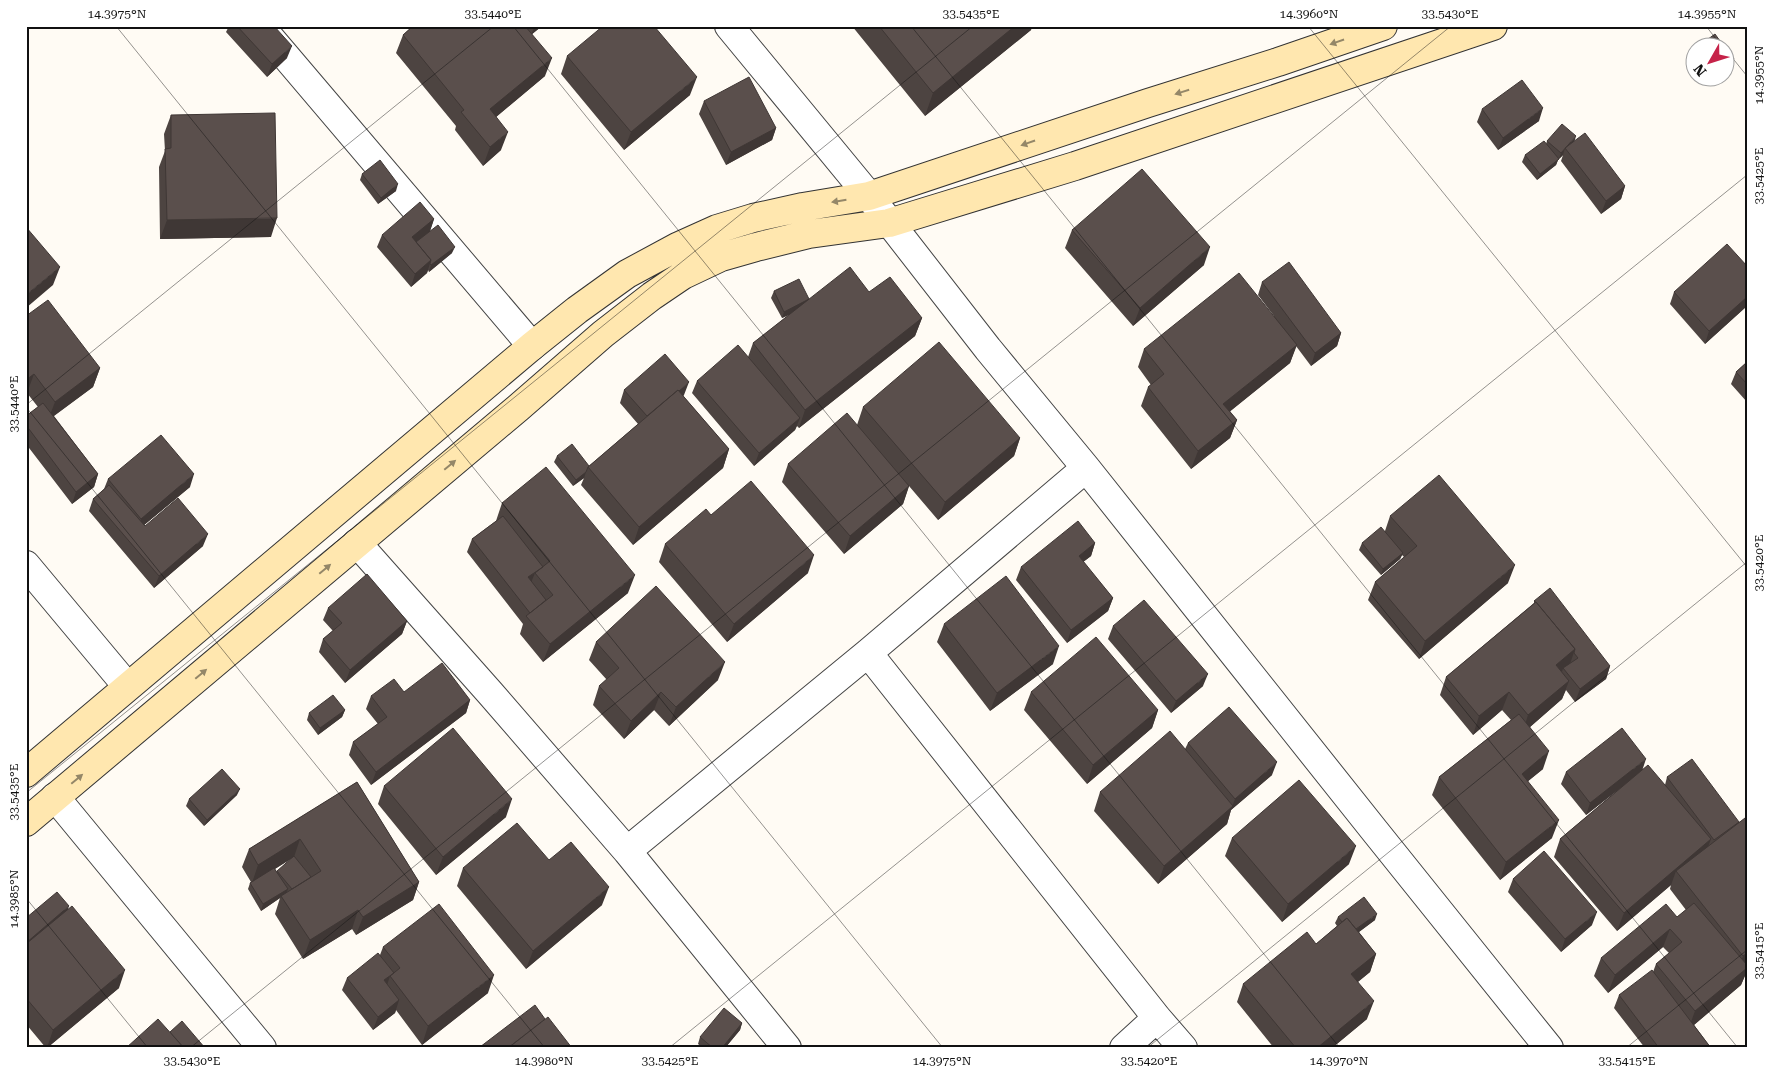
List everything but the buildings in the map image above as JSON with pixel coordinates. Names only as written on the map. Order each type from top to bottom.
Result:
[{"type":"street","points":[[260,26],[532,346]]},
{"type":"street","points":[[729,26],[869,196],[988,349],[1086,468],[1549,1048]]},
{"type":"street","points":[[26,773],[532,346],[577,310],[627,274],[677,247],[717,229],[753,218],[803,207],[869,196],[1148,102],[1278,62],[1383,26]]},
{"type":"street","points":[[26,822],[603,334],[683,275],[721,257],[756,247],[808,234],[889,223],[1075,166],[1493,26]]},
{"type":"street","points":[[627,851],[868,653],[1086,468]]},
{"type":"street","points":[[357,543],[627,851],[787,1048]]},
{"type":"street","points":[[26,565],[128,686]]},
{"type":"street","points":[[868,653],[1157,1018],[1183,1048]]},
{"type":"street","points":[[55,797],[262,1048]]},
{"type":"street","points":[[1124,1048],[1157,1018]]}]
